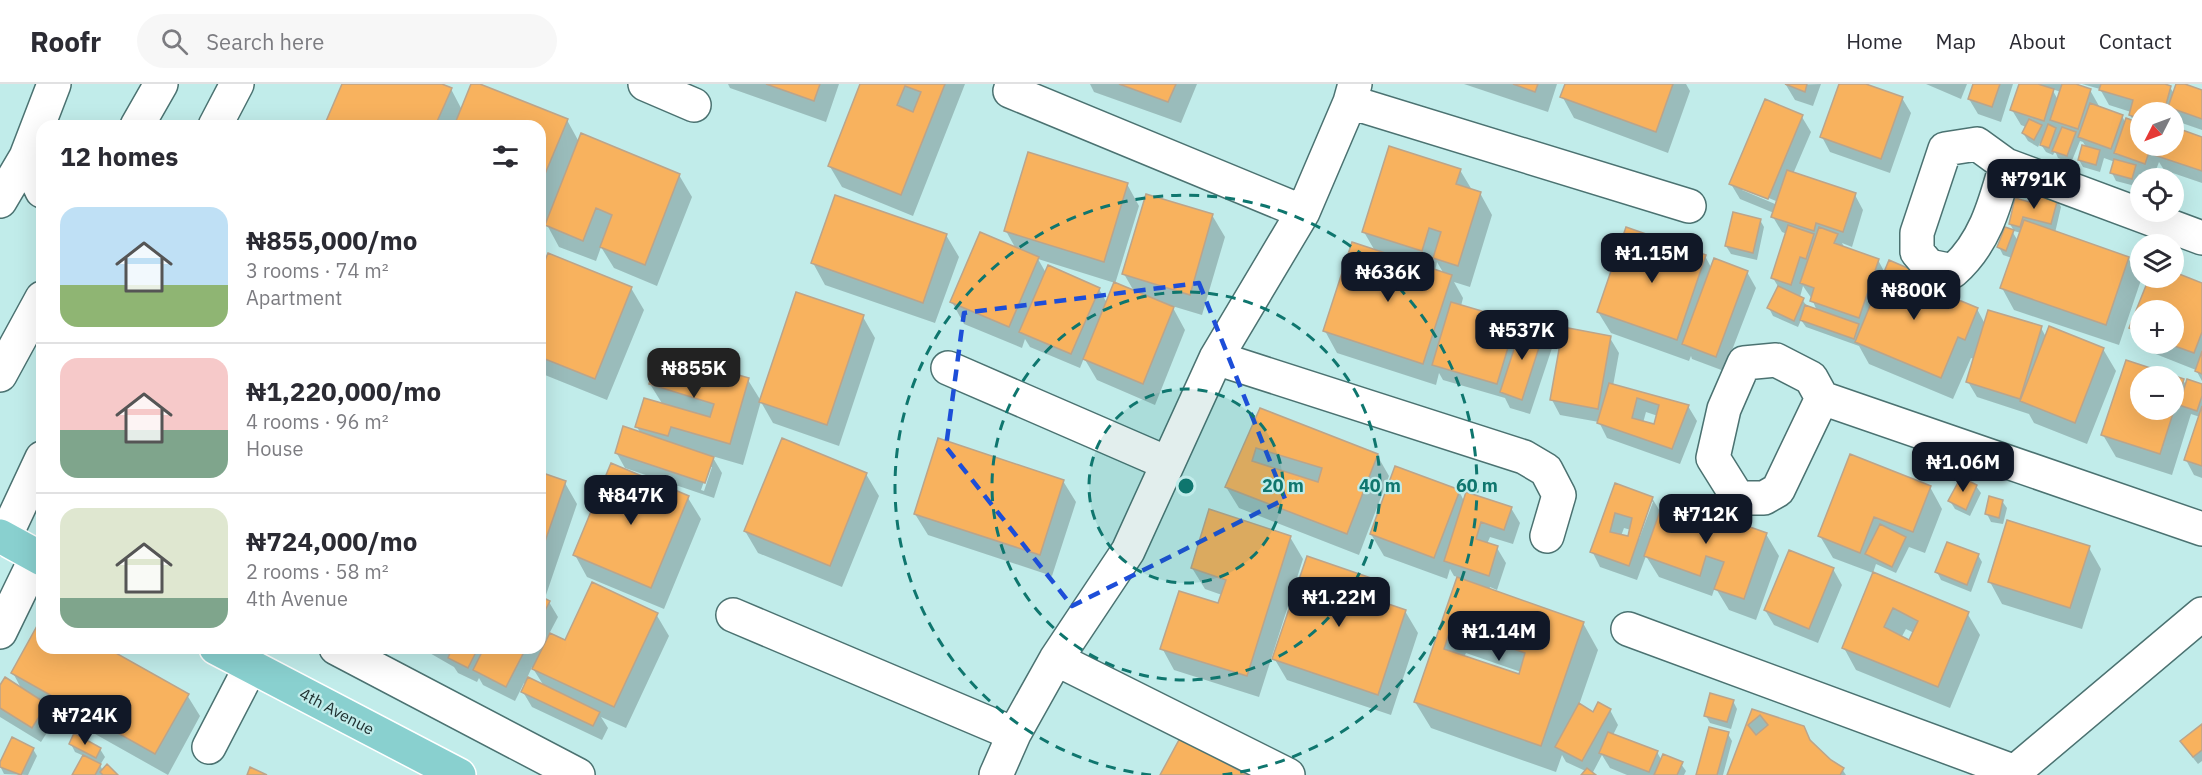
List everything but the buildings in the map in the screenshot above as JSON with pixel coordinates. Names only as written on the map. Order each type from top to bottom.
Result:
[{"type":"main road","points":[[2,537],[36,555]]},
{"type":"main road","name":"4th Avenue","points":[[228,654],[459,775]]},
{"type":"street","points":[[40,120],[54,84]]},
{"type":"street","points":[[140,120],[161,84]]},
{"type":"street","points":[[218,120],[237,84]]},
{"type":"street","points":[[645,84],[694,105]]},
{"type":"street","points":[[1010,91],[1303,212]]},
{"type":"street","points":[[996,775],[1014,734],[1056,659],[1128,551],[1216,358],[1303,212],[1353,93],[1689,206]]},
{"type":"street","points":[[0,201],[26,157],[36,131]]},
{"type":"street","points":[[26,157],[36,178]]},
{"type":"street","points":[[2006,165],[2202,238]]},
{"type":"street","points":[[0,375],[36,309]]},
{"type":"street","points":[[1216,358],[1524,457],[1546,470],[1559,495],[1547,536]]},
{"type":"street","points":[[948,368],[1167,463]]},
{"type":"street","points":[[1822,398],[2202,529]]},
{"type":"street","points":[[2,537],[36,481]]},
{"type":"street","points":[[0,632],[36,564]]},
{"type":"street","points":[[1628,629],[2013,773],[2202,614]]},
{"type":"street","points":[[733,615],[1014,734]]},
{"type":"street","points":[[347,654],[578,775]]},
{"type":"street","points":[[1056,659],[1288,775]]},
{"type":"street","points":[[209,747],[251,666]]},
{"type":"highlighted area","points":[[1199,283],[1285,499],[1072,606],[946,447],[964,313]]}]
